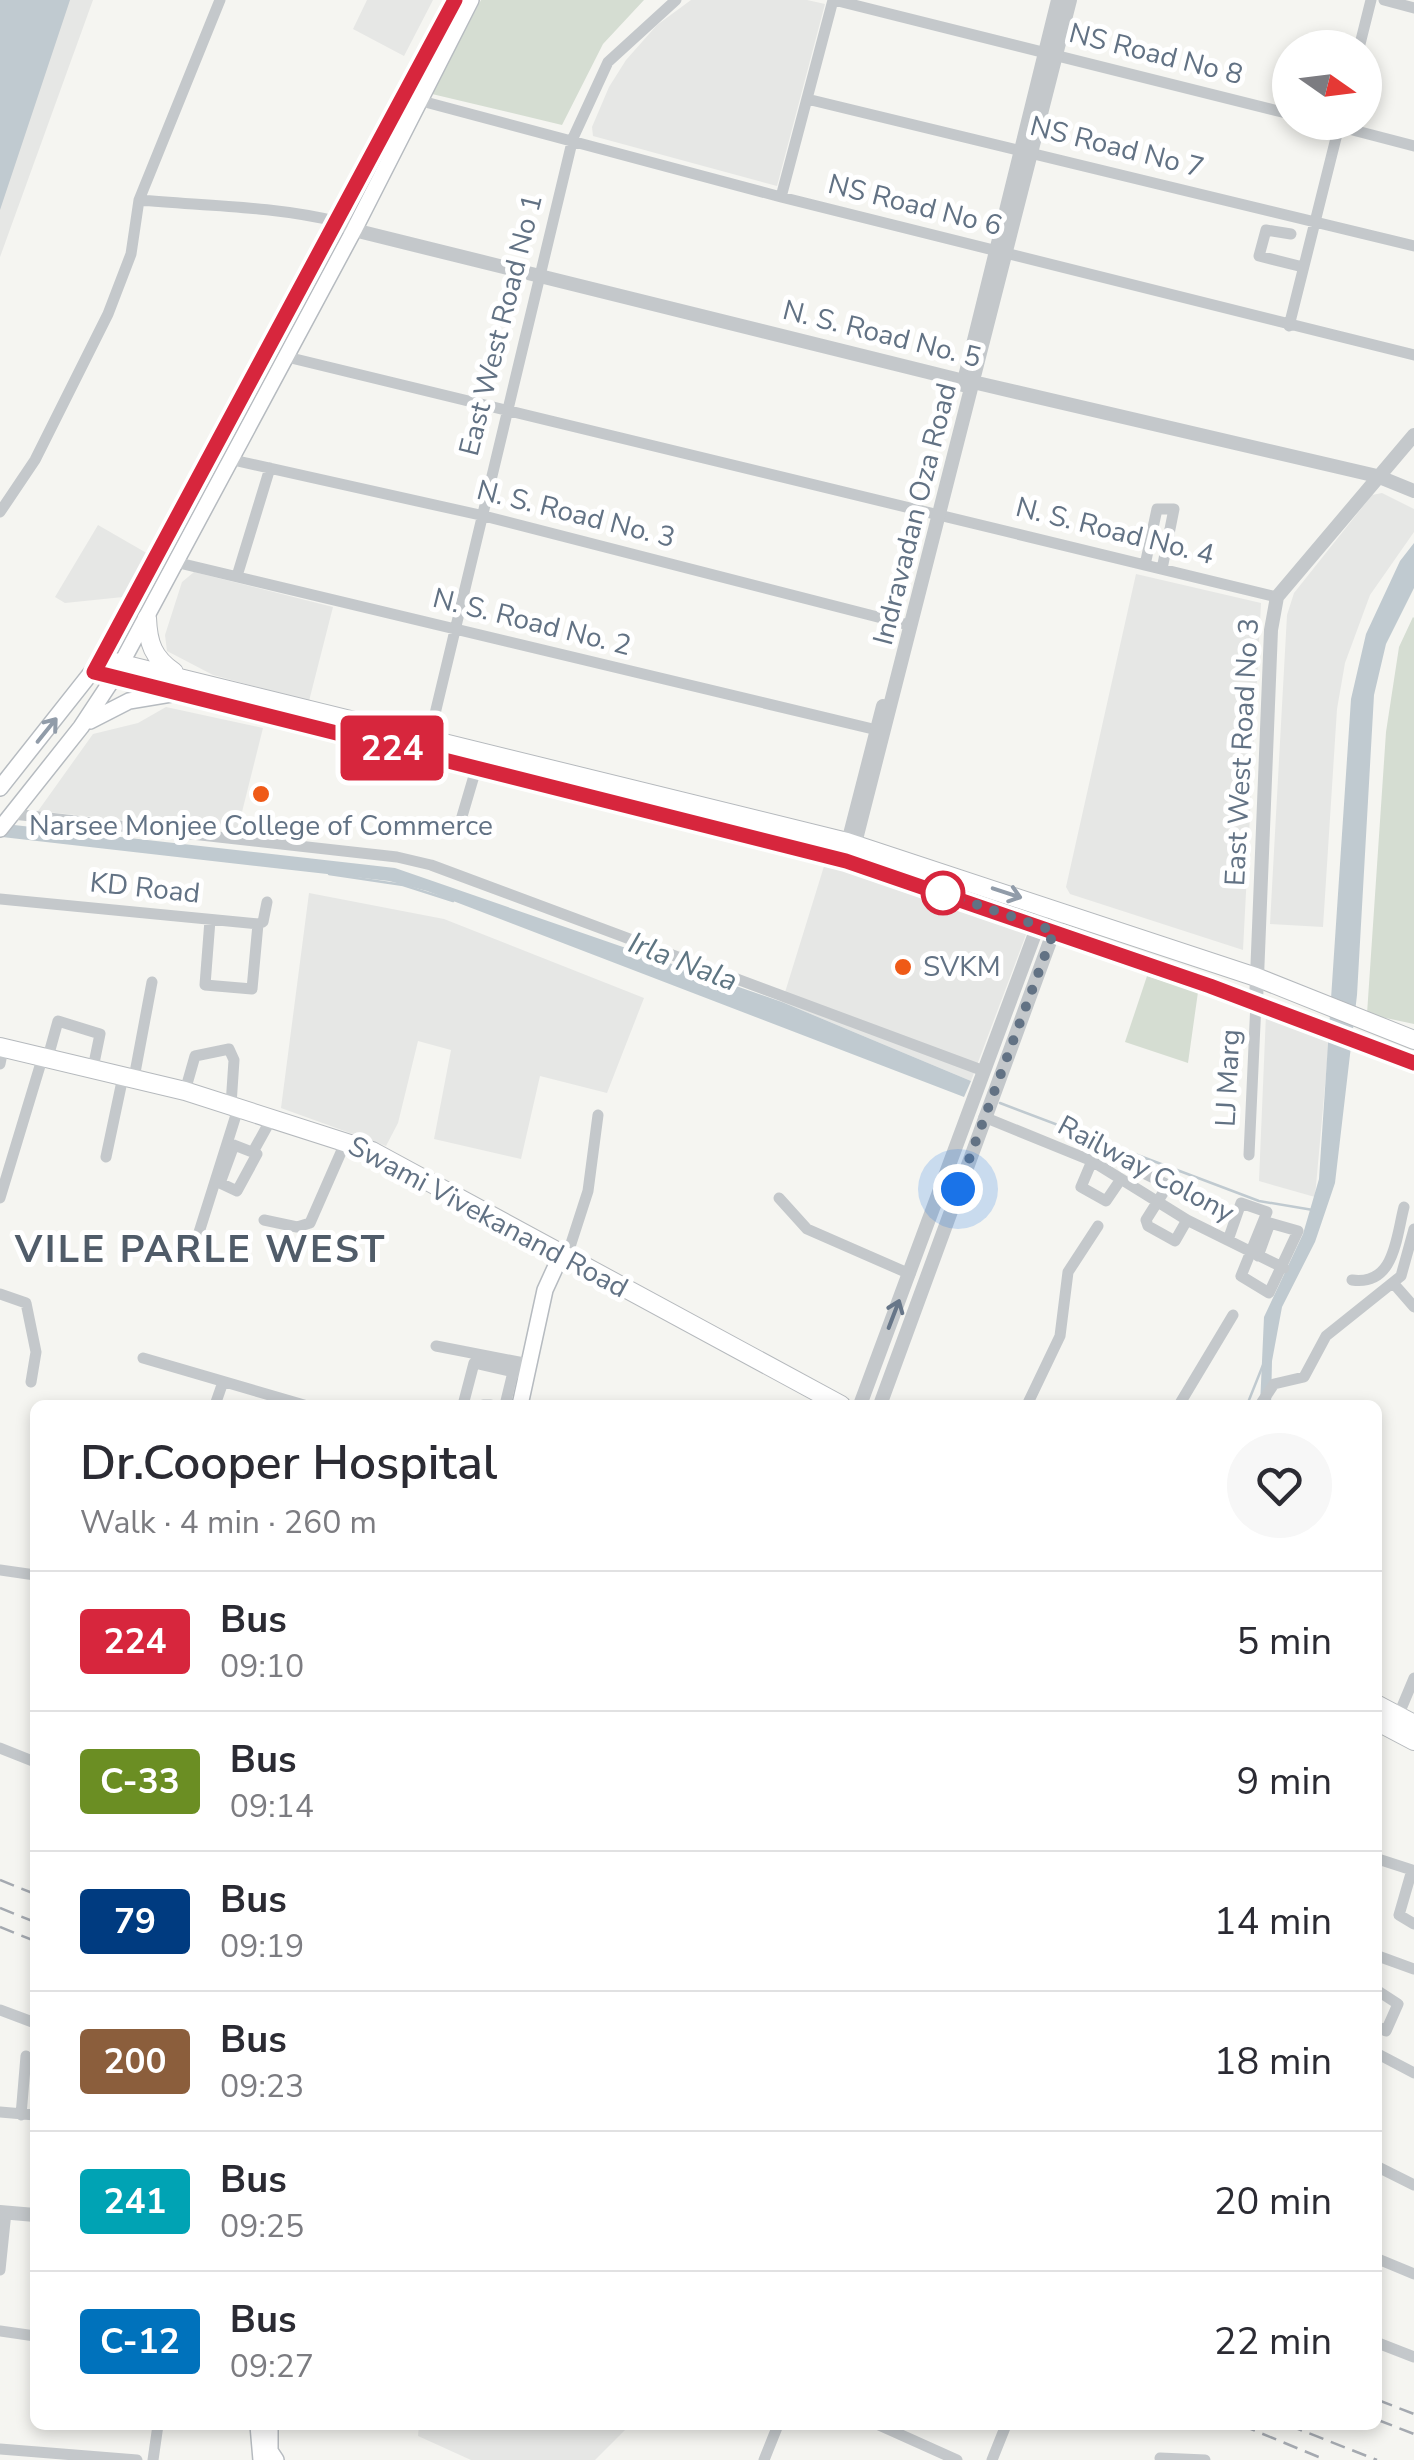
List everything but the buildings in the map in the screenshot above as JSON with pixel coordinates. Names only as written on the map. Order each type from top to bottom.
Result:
[{"type":"main road","points":[[0,829],[81,728],[147,618],[287,356],[455,0]]},
{"type":"main road","points":[[412,98],[470,0]]},
{"type":"main road","points":[[0,788],[98,665],[347,226]]},
{"type":"main road","points":[[147,618],[152,650],[182,686]]},
{"type":"main road","points":[[98,665],[323,721],[429,737],[1052,907],[1256,976],[1414,1040]]},
{"type":"main road","points":[[81,728],[129,701],[182,686]]},
{"type":"main road","points":[[323,721],[425,757],[850,850],[1046,928],[1414,1063]]},
{"type":"main road","name":"Swami Vivekanand Road","points":[[0,1046],[44,1060],[185,1091],[342,1150],[563,1259],[831,1400]]},
{"type":"main road","name":"Swami Vivekanand Road","points":[[0,1061],[44,1060],[93,1068],[372,1150],[805,1400]]},
{"type":"main road","points":[[520,1400],[523,1371],[545,1290],[563,1259]]},
{"type":"main road","points":[[529,1400],[550,1291],[563,1259]]},
{"type":"main road","points":[[1396,1723],[1414,1740]]},
{"type":"main road","points":[[258,2430],[261,2460]]},
{"type":"main road","points":[[270,2430],[270,2451],[276,2460]]},
{"type":"street","points":[[0,512],[35,460],[108,314],[130,254],[140,200],[220,0]]},
{"type":"street","name":"East West Road No 1","points":[[425,757],[573,138],[608,62],[676,0]]},
{"type":"street","points":[[781,197],[834,0]]},
{"type":"street","name":"NS Road No 8","points":[[834,0],[1272,109]]},
{"type":"street","name":"Indravadan Oza Road","points":[[850,850],[1050,53],[1058,0]]},
{"type":"street","name":"Indravadan Oza Road","points":[[1050,53],[1070,0]]},
{"type":"street","points":[[1364,30],[1371,0]]},
{"type":"street","points":[[1384,0],[1414,8]]},
{"type":"street","name":"NS Road No 6","points":[[412,98],[573,138],[781,197],[1414,355]]},
{"type":"street","name":"NS Road No 7","points":[[807,99],[1414,246]]},
{"type":"street","points":[[1382,137],[1414,146]]},
{"type":"street","points":[[1289,326],[1336,140]]},
{"type":"street","points":[[140,200],[232,209],[258,207],[347,226]]},
{"type":"street","points":[[1290,216],[1288,234],[1266,230],[1260,256],[1303,268]]},
{"type":"street","name":"N. S. Road No. 5","points":[[347,226],[969,381],[1377,476],[1414,491]]},
{"type":"street","points":[[287,356],[937,514]]},
{"type":"street","name":"East West Road No 3","points":[[1256,1002],[1271,630],[1276,597],[1414,435]]},
{"type":"street","name":"N. S. Road No. 3","points":[[233,460],[480,515],[905,624]]},
{"type":"street","points":[[236,576],[270,468]]},
{"type":"street","points":[[1145,564],[1157,509],[1174,509],[1162,569]]},
{"type":"street","name":"Indravadan Oza Road","points":[[850,850],[877,730],[937,514]]},
{"type":"street","name":"N. S. Road No. 4","points":[[937,514],[1276,597]]},
{"type":"street","name":"N. S. Road No. 2","points":[[176,562],[877,730]]},
{"type":"street","points":[[458,830],[476,769]]},
{"type":"street","points":[[13,814],[397,856],[431,865],[984,1071]]},
{"type":"street","name":"KD Road","points":[[0,899],[258,924]]},
{"type":"street","points":[[210,920],[205,985],[252,989],[258,924],[264,922],[267,902]]},
{"type":"street","points":[[862,1400],[1052,907]]},
{"type":"street","points":[[882,1400],[986,1113],[982,1093],[984,1071],[1046,928]]},
{"type":"street","points":[[132,1081],[152,982]]},
{"type":"street","name":"LJ Marg","points":[[1250,1155],[1256,1002]]},
{"type":"street","points":[[0,1198],[58,1021],[100,1034],[93,1068]]},
{"type":"street","points":[[106,1157],[148,1040]]},
{"type":"street","points":[[185,1091],[196,1056],[229,1050],[234,1060],[233,1110],[195,1245]]},
{"type":"street","name":"Railway Colony","points":[[986,1113],[1092,1161],[1187,1220],[1284,1268]]},
{"type":"street","points":[[563,1259],[588,1191],[598,1114]]},
{"type":"street","points":[[254,1150],[269,1123]]},
{"type":"street","points":[[264,1220],[297,1228],[310,1223],[342,1150]]},
{"type":"street","points":[[1092,1161],[1079,1182],[1081,1187],[1106,1202],[1121,1179]]},
{"type":"street","points":[[1127,1165],[1167,1182],[1167,1193],[1158,1202],[1148,1226],[1174,1241],[1187,1220]]},
{"type":"street","points":[[779,1198],[807,1230],[910,1274]]},
{"type":"street","points":[[1228,1240],[1241,1203],[1266,1210],[1256,1254]]},
{"type":"street","points":[[1352,1280],[1371,1280],[1389,1264],[1404,1206]]},
{"type":"street","points":[[1270,1223],[1299,1233],[1284,1268],[1267,1293],[1241,1276],[1256,1254],[1270,1223]]},
{"type":"street","points":[[1029,1400],[1060,1336],[1068,1272],[1098,1226]]},
{"type":"street","points":[[1263,1400],[1274,1384],[1304,1376],[1326,1336],[1394,1284],[1405,1268],[1414,1229]]},
{"type":"street","points":[[1389,1264],[1405,1268]]},
{"type":"street","points":[[1394,1284],[1414,1307]]},
{"type":"street","points":[[0,1294],[26,1303],[36,1352],[30,1382]]},
{"type":"street","points":[[1181,1400],[1233,1316]]},
{"type":"street","points":[[436,1346],[523,1371],[508,1400]]},
{"type":"street","points":[[143,1358],[268,1399]]},
{"type":"street","points":[[464,1400],[472,1366],[479,1359]]},
{"type":"street","points":[[218,1400],[223,1382]]},
{"type":"street","points":[[0,1570],[30,1574]]},
{"type":"street","points":[[1396,1723],[1414,1678]]},
{"type":"street","points":[[0,1748],[30,1760]]},
{"type":"street","points":[[1382,1859],[1413,1870],[1399,1915],[1414,1924]]},
{"type":"street","points":[[1382,1957],[1414,1969]]},
{"type":"street","points":[[1382,1993],[1398,2001],[1382,2029]]},
{"type":"street","points":[[0,2010],[30,2021]]},
{"type":"street","points":[[1382,2054],[1414,2073]]},
{"type":"street","points":[[0,2112],[28,2115],[26,2056]]},
{"type":"street","points":[[1382,2169],[1414,2186]]},
{"type":"street","points":[[0,2270],[3,2212],[30,2215]]},
{"type":"street","points":[[1382,2261],[1414,2274]]},
{"type":"street","points":[[0,2331],[30,2335]]},
{"type":"street","points":[[1382,2345],[1414,2357]]},
{"type":"street","points":[[153,2460],[157,2430]]},
{"type":"street","points":[[764,2460],[776,2430]]},
{"type":"street","points":[[890,2430],[957,2460]]},
{"type":"street","points":[[992,2460],[1004,2430]]},
{"type":"street","points":[[0,2450],[138,2460]]},
{"type":"street","points":[[1160,2458],[1205,2460]]},
{"type":"shaded area","points":[[0,0],[93,0],[0,257]]},
{"type":"shaded area","points":[[0,0],[70,0],[0,210]]},
{"type":"shaded area","points":[[367,0],[433,0],[404,56],[353,29]]},
{"type":"shaded area","points":[[481,0],[644,0],[603,44],[562,125],[432,94]]},
{"type":"shaded area","points":[[691,0],[807,0],[825,4],[777,186],[593,136],[592,127],[609,87],[626,60],[657,25]]},
{"type":"shaded area","points":[[1382,493],[1414,509],[1414,532],[1370,595],[1345,663],[1337,709],[1323,927],[1270,924],[1287,615],[1294,593],[1372,495]]},
{"type":"shaded area","points":[[98,525],[150,555],[123,597],[65,603],[55,597]]},
{"type":"shaded area","points":[[1414,543],[1414,588],[1386,644],[1374,695],[1357,995],[1335,1183],[1315,1242],[1282,1307],[1272,1361],[1271,1400],[1260,1400],[1264,1317],[1303,1234],[1319,1179],[1351,699],[1366,634],[1400,561]]},
{"type":"shaded area","points":[[194,572],[333,607],[309,701],[213,675],[167,651],[165,635],[182,582]]},
{"type":"shaded area","points":[[1136,574],[1261,603],[1243,950],[1070,894],[1066,887]]},
{"type":"shaded area","points":[[1413,617],[1414,1024],[1367,1014],[1386,732],[1399,647]]},
{"type":"shaded area","points":[[166,707],[263,728],[237,832],[38,811],[93,734],[138,723]]},
{"type":"shaded area","points":[[14,825],[395,868],[782,1002],[971,1081],[964,1097],[427,891],[389,881],[2,837]]},
{"type":"shaded area","name":"SVKM","points":[[825,863],[1027,932],[971,1081],[782,1002]]},
{"type":"shaded area","points":[[309,893],[444,919],[644,998],[607,1093],[540,1076],[521,1159],[434,1139],[451,1050],[418,1041],[398,1123],[386,1146],[281,1108]]},
{"type":"shaded area","points":[[1147,976],[1198,992],[1188,1063],[1125,1042]]},
{"type":"shaded area","points":[[1266,1014],[1329,1041],[1315,1197],[1259,1181]]},
{"type":"shaded area","points":[[419,2430],[625,2430],[595,2460],[471,2460],[418,2436]]},
{"type":"waterway","name":"Irla Nala","points":[[329,874],[403,885],[453,901]]},
{"type":"waterway","name":"Irla Nala","points":[[1000,1103],[1259,1201],[1313,1210]]},
{"type":"waterway","name":"Irla Nala","points":[[1249,1400],[1263,1365]]},
{"type":"railway","points":[[0,1880],[30,1892]]},
{"type":"railway","points":[[0,1908],[30,1920]]},
{"type":"railway","points":[[0,1927],[30,1939]]},
{"type":"railway","points":[[1382,2402],[1414,2414]]},
{"type":"railway","points":[[1382,2422],[1414,2434]]},
{"type":"railway","points":[[1253,2430],[1326,2460]]},
{"type":"railway","points":[[1301,2430],[1377,2460]]},
{"type":"bus line","name":"224","points":[[455,0],[340,222],[94,672],[846,861],[1038,924],[1414,1063]]},
{"type":"place","name":"Narsee Monjee College of Commerce","points":[[261,794]]},
{"type":"place","name":"SVKM","points":[[903,967]]},
{"type":"district","name":"VILE PARLE WEST","points":[[201,1249]]},
{"type":"route","points":[[943,893],[1054,931],[958,1189]]}]
